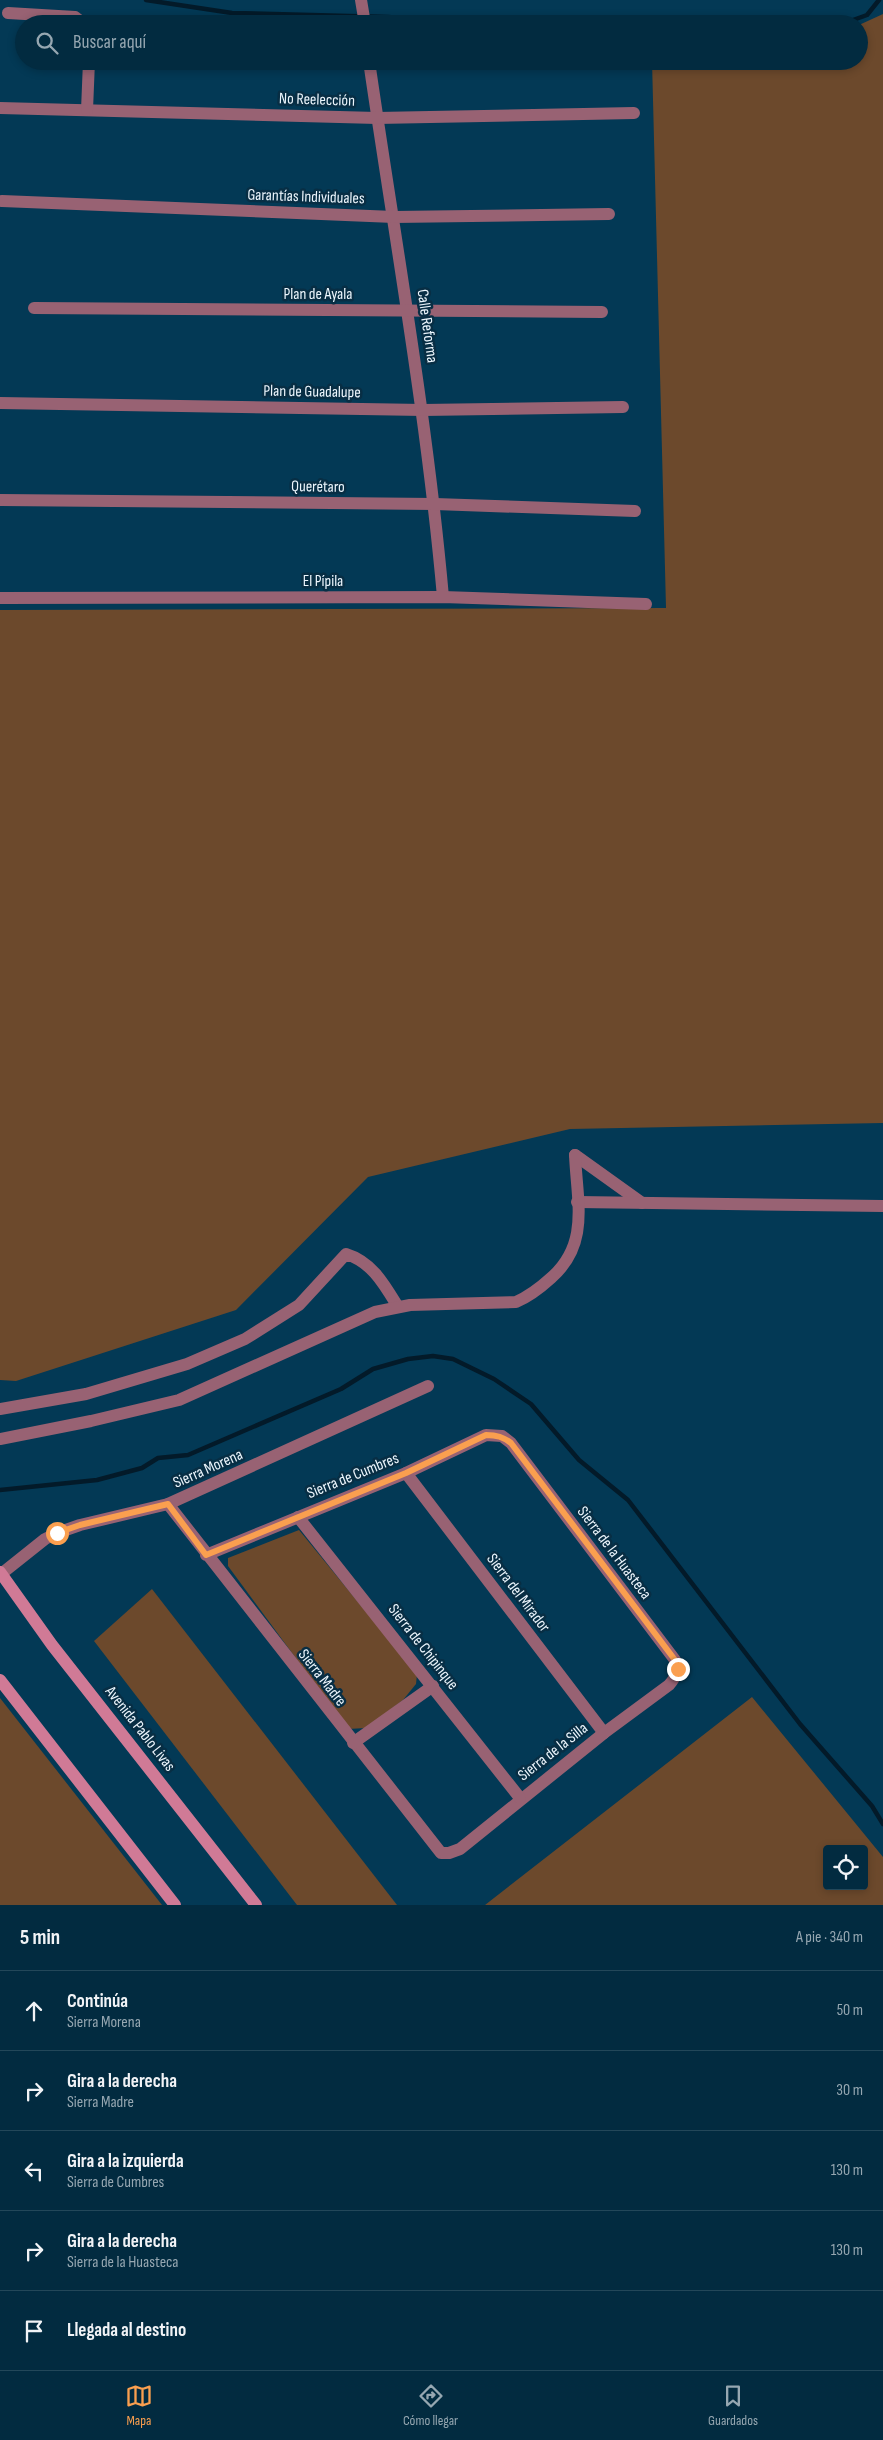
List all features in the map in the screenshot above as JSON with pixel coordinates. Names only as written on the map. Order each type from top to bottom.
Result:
[{"type":"main road","name":"Avenida Pablo Livas","points":[[0,1574],[52,1645],[256,1905]]},
{"type":"main road","points":[[0,1680],[175,1905]]},
{"type":"street","points":[[361,0],[363,15]]},
{"type":"street","points":[[8,14],[30,15]]},
{"type":"street","points":[[87,110],[89,70]]},
{"type":"street","name":"Calle Reforma","points":[[370,70],[409,310],[435,504],[443,597]]},
{"type":"street","name":"No Reelección","points":[[0,108],[378,118],[634,113]]},
{"type":"street","name":"Garantías Individuales","points":[[2,201],[394,217],[609,214]]},
{"type":"street","name":"Plan de Ayala","points":[[34,308],[602,312]]},
{"type":"street","name":"Plan de Guadalupe","points":[[0,403],[422,410],[623,408]]},
{"type":"street","name":"Querétaro","points":[[0,500],[435,504],[635,511]]},
{"type":"street","name":"El Pípila","points":[[0,598],[443,597],[646,604]]},
{"type":"street","points":[[0,1439],[91,1421],[179,1400],[375,1312],[410,1304],[516,1302],[528,1297],[561,1270],[574,1250],[579,1231],[574,1155],[642,1203]]},
{"type":"street","points":[[577,1202],[883,1206]]},
{"type":"street","points":[[0,1409],[86,1394],[187,1364],[245,1339],[299,1306],[346,1254],[359,1258],[379,1276],[398,1307]]},
{"type":"street","name":"Sierra Morena","points":[[0,1574],[45,1539],[65,1530],[168,1504],[428,1386]]},
{"type":"street","name":"Sierra de Cumbres","points":[[206,1555],[406,1473],[486,1435],[502,1436],[511,1443]]},
{"type":"street","name":"Sierra de la Huasteca","points":[[511,1443],[675,1660],[678,1669],[675,1678],[669,1685]]},
{"type":"street","name":"Sierra del Mirador","points":[[406,1473],[604,1732]]},
{"type":"street","name":"Sierra Madre","points":[[168,1504],[440,1852],[449,1853],[460,1849]]},
{"type":"street","name":"Sierra de Chipinque","points":[[298,1517],[520,1798]]},
{"type":"street","name":"Sierra de la Silla","points":[[460,1849],[520,1798],[604,1732],[669,1685]]},
{"type":"street","points":[[353,1743],[433,1686]]},
{"type":"shaded area","points":[[883,14],[883,1123],[570,1129],[368,1177],[236,1310],[16,1381],[0,1380],[0,610],[666,608],[652,70],[868,70],[868,21]]},
{"type":"shaded area","points":[[299,1530],[417,1674],[416,1684],[403,1700],[366,1728],[348,1729],[228,1566],[228,1558]]},
{"type":"shaded area","points":[[152,1589],[397,1905],[297,1905],[94,1641]]},
{"type":"shaded area","points":[[752,1697],[883,1857],[883,1905],[485,1905]]},
{"type":"shaded area","points":[[0,1698],[162,1905],[0,1905]]},
{"type":"waterway","points":[[146,0],[232,13],[310,15]]},
{"type":"waterway","points":[[867,15],[879,0]]},
{"type":"waterway","points":[[0,1490],[97,1480],[142,1468],[158,1458],[188,1455],[341,1389],[373,1369],[408,1359],[433,1356],[453,1359],[494,1379],[531,1404],[579,1460],[628,1500],[800,1724],[872,1806],[883,1824]]},
{"type":"route","points":[[57,1533],[80,1525],[168,1504],[206,1555],[406,1473],[486,1435],[502,1436],[511,1443],[675,1660],[678,1669]]}]
